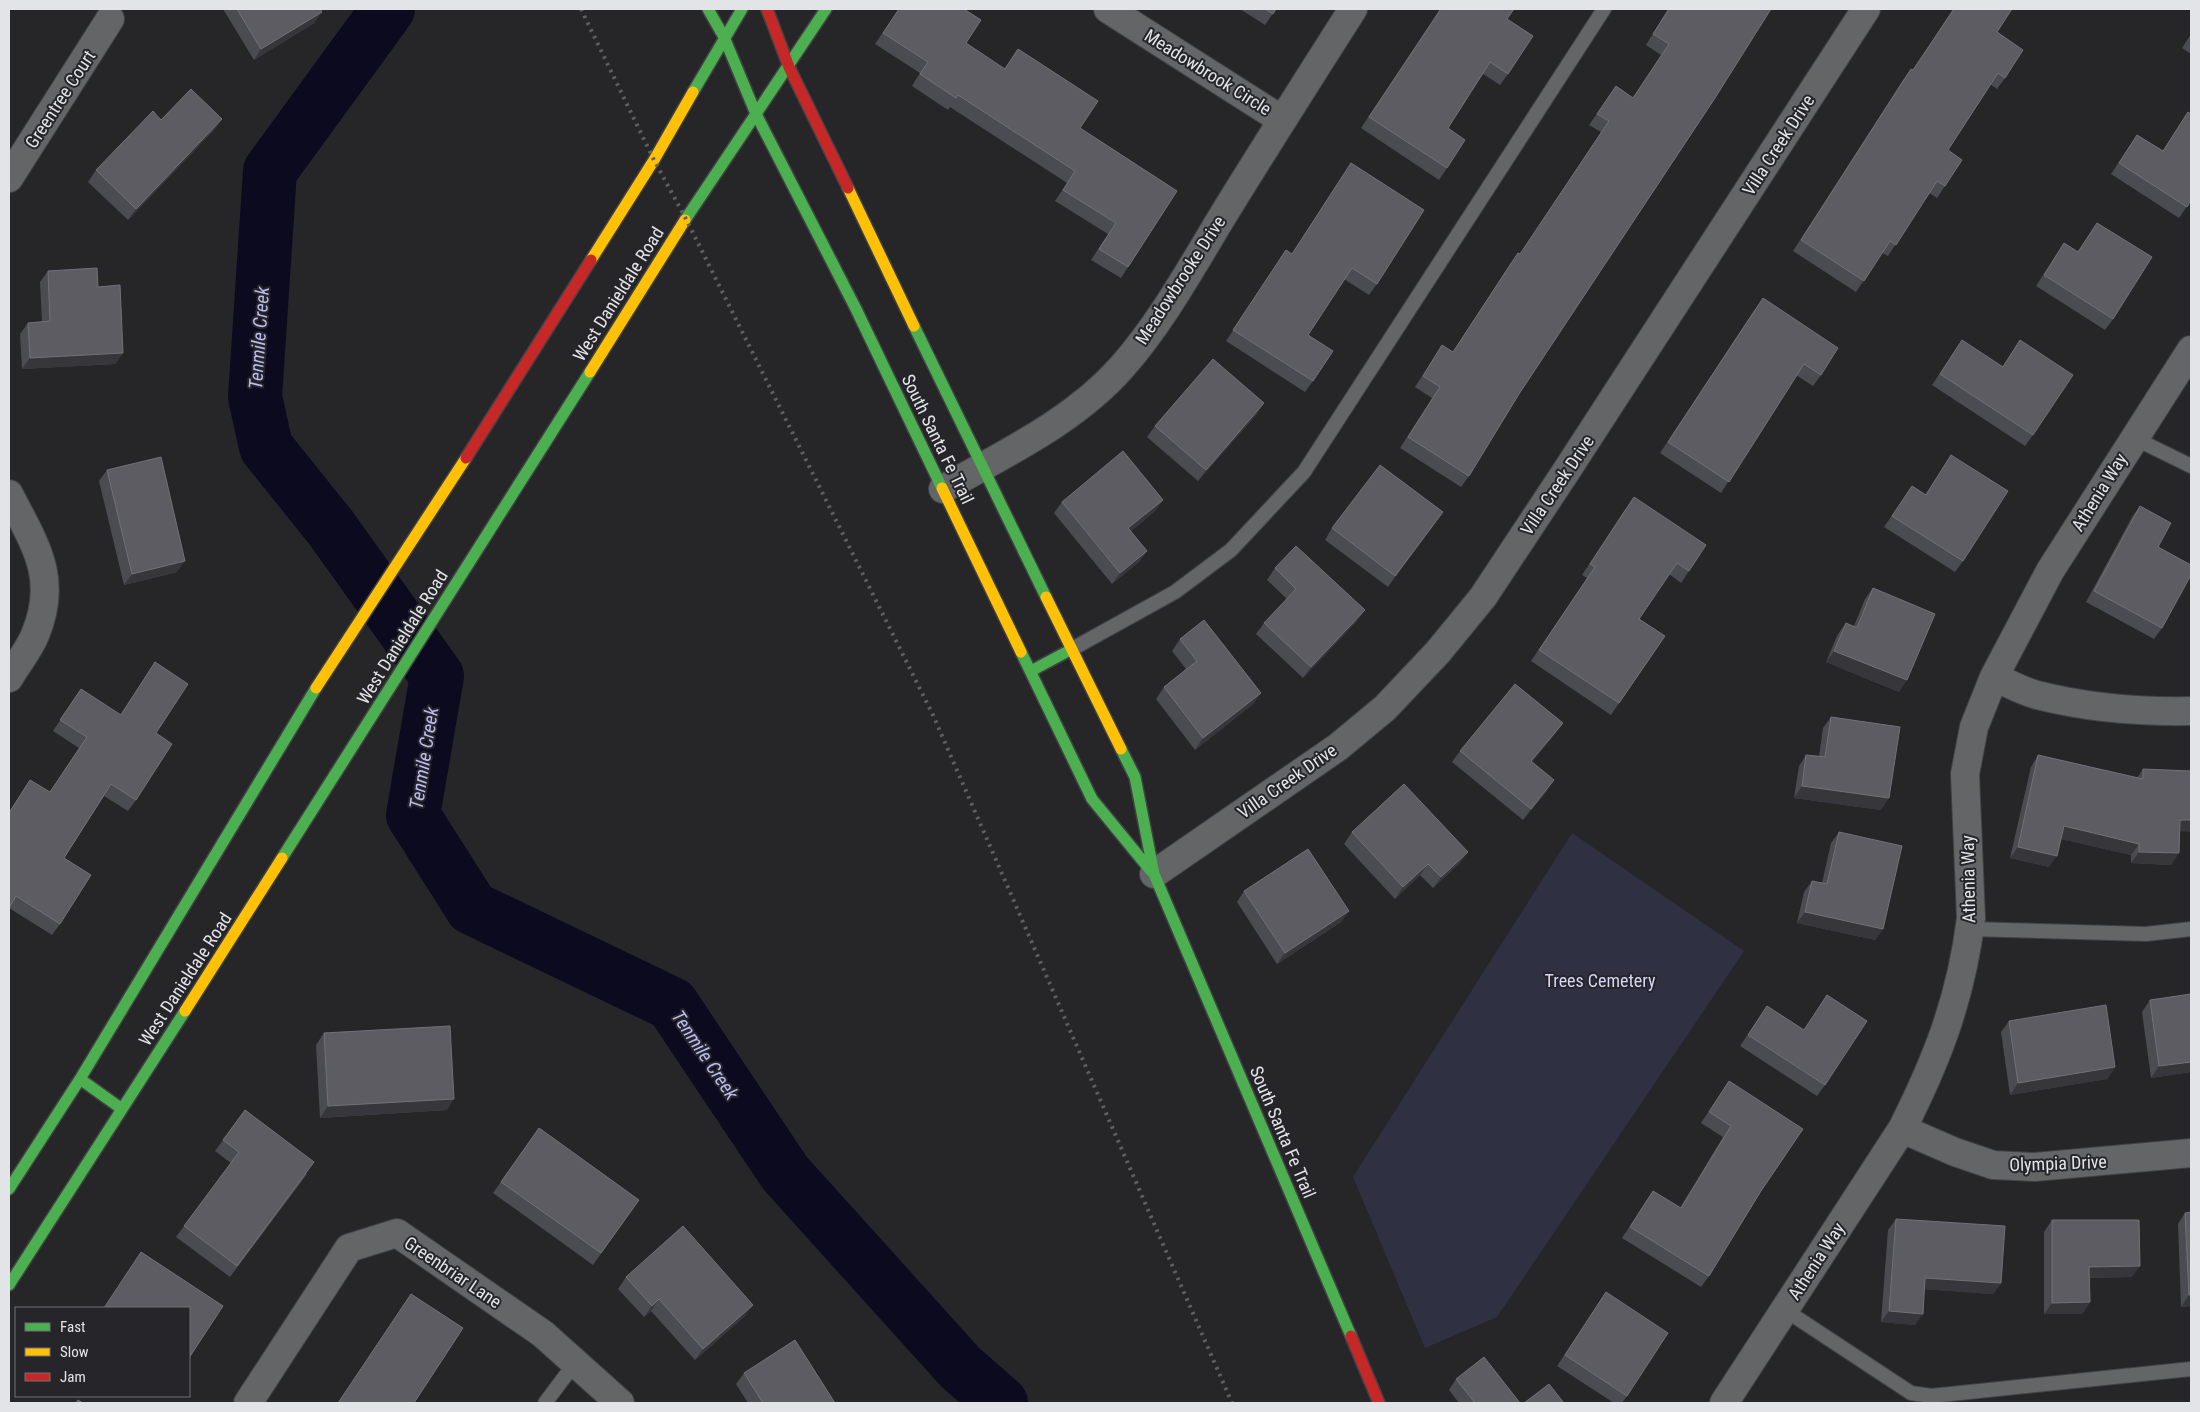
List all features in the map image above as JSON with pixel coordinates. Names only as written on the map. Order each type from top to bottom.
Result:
[{"type":"main road","name":"South Santa Fe Trail","points":[[708,9],[724,37],[756,114],[856,309],[1092,799],[1154,874]]},
{"type":"main road","name":"West Danieldale Road","points":[[9,1189],[80,1079],[319,684],[431,513],[654,160],[742,9]]},
{"type":"main road","name":"South Santa Fe Trail","points":[[767,9],[789,67],[982,467],[1135,777],[1154,874],[1379,1403]]},
{"type":"main road","name":"West Danieldale Road","points":[[9,1285],[367,726],[686,219],[826,9]]},
{"type":"main road","points":[[1031,671],[1072,648]]},
{"type":"main road","points":[[80,1079],[122,1110]]},
{"type":"street","name":"Meadowbrook Circle","points":[[1108,9],[1282,120]]},
{"type":"street","name":"Meadowbrooke Drive","points":[[943,489],[1057,423],[1090,397],[1121,368],[1165,309],[1282,120],[1354,9]]},
{"type":"street","name":"Villa Creek Drive","points":[[1154,874],[1338,747],[1385,708],[1438,652],[1483,597],[1568,470],[1866,9]]},
{"type":"street","name":"Greentree Court","points":[[9,178],[110,19]]},
{"type":"street","name":"Athenia Way","points":[[1724,1403],[1902,1129],[1924,1087],[1946,1033],[1963,972],[1970,929],[1965,774],[1974,727],[1994,677],[2050,571],[2191,350]]},
{"type":"street","points":[[9,494],[32,539],[45,575],[46,604],[35,637],[9,678]]},
{"type":"street","points":[[1994,677],[2035,695],[2084,705],[2142,712],[2191,711]]},
{"type":"street","name":"Olympia Drive","points":[[1902,1129],[1955,1152],[1993,1165],[2035,1167],[2191,1153]]},
{"type":"street","name":"Greenbriar Lane","points":[[248,1403],[349,1248],[397,1233],[543,1334],[620,1403]]},
{"type":"lane","points":[[1072,648],[1176,592],[1231,550],[1304,472],[1604,9]]},
{"type":"lane","points":[[2134,438],[2191,466]]},
{"type":"lane","points":[[1970,929],[2146,934],[2191,929]]},
{"type":"lane","points":[[1784,1310],[1911,1393],[1931,1396],[2191,1369]]},
{"type":"lane","points":[[545,1403],[575,1362]]},
{"type":"green space","name":"Trees Cemetery","points":[[1572,833],[1744,951],[1497,1317],[1425,1348],[1353,1177]]},
{"type":"building","points":[[237,9],[320,9],[322,12],[261,49]]},
{"type":"building","points":[[899,9],[964,9],[981,20],[966,43],[1005,69],[1018,49],[1098,101],[1080,128],[1177,191],[1128,267],[1099,249],[1116,223],[1063,190],[1075,171],[958,95],[956,98],[920,74],[928,62],[883,33]]},
{"type":"building","points":[[1265,9],[1276,9],[1273,14]]},
{"type":"building","points":[[1441,9],[1514,9],[1507,19],[1533,36],[1508,74],[1490,62],[1448,128],[1465,140],[1447,168],[1369,117]]},
{"type":"building","points":[[1669,9],[1771,9],[1715,98],[1519,394],[1469,476],[1408,437],[1440,387],[1423,376],[1442,345],[1453,352],[1518,253],[1520,254],[1609,121],[1597,114],[1616,86],[1633,98],[1669,44],[1653,34]]},
{"type":"building","points":[[1954,9],[2012,9],[1997,32],[2023,50],[2005,78],[1998,73],[1948,150],[1962,160],[1945,186],[1937,181],[1896,245],[1890,241],[1864,281],[1801,240],[1911,69],[1913,70]]},
{"type":"building","points":[[191,89],[222,119],[136,209],[96,170],[153,111],[161,120]]},
{"type":"building","points":[[2188,112],[2191,114],[2191,200],[2187,207],[2119,163],[2137,135],[2163,151]]},
{"type":"building","points":[[1351,163],[1424,210],[1377,284],[1352,268],[1308,335],[1333,351],[1313,381],[1233,330],[1286,250],[1292,254]]},
{"type":"building","points":[[2097,223],[2152,257],[2113,319],[2044,275],[2064,243],[2078,252]]},
{"type":"building","points":[[97,268],[98,287],[120,285],[123,353],[30,358],[28,323],[50,321],[48,271]]},
{"type":"building","points":[[1763,298],[1838,348],[1821,375],[1804,364],[1729,482],[1668,442]]},
{"type":"building","points":[[1962,340],[2003,367],[2020,340],[2073,375],[2033,435],[1940,374]]},
{"type":"building","points":[[1213,359],[1264,403],[1206,470],[1155,426]]},
{"type":"building","points":[[1123,451],[1163,500],[1128,528],[1147,551],[1120,573],[1062,502]]},
{"type":"building","points":[[1951,455],[2008,491],[1963,561],[1892,516],[1912,486],[1926,495]]},
{"type":"building","points":[[161,457],[185,561],[132,574],[107,470]]},
{"type":"building","points":[[1380,465],[1443,512],[1395,576],[1332,528]]},
{"type":"building","points":[[1634,497],[1706,545],[1689,571],[1677,563],[1639,619],[1665,636],[1619,703],[1539,650],[1595,567],[1590,564]]},
{"type":"building","points":[[2140,506],[2171,523],[2158,547],[2191,565],[2191,575],[2162,628],[2094,591]]},
{"type":"building","points":[[1296,546],[1365,610],[1311,667],[1264,623],[1296,589],[1275,568]]},
{"type":"building","points":[[1873,588],[1935,614],[1907,680],[1834,651],[1846,623],[1857,628]]},
{"type":"building","points":[[1204,620],[1261,693],[1203,738],[1164,687],[1197,661],[1180,639]]},
{"type":"building","points":[[155,662],[188,684],[156,733],[172,744],[136,800],[111,784],[64,858],[91,875],[60,924],[16,896],[9,908],[9,813],[30,780],[50,792],[87,737],[60,720],[81,689],[121,715]]},
{"type":"building","points":[[1515,684],[1563,723],[1531,761],[1554,780],[1531,809],[1460,751]]},
{"type":"building","points":[[1831,717],[1900,727],[1889,798],[1802,786],[1806,755],[1825,757]]},
{"type":"building","points":[[2038,755],[2143,779],[2143,769],[2191,771],[2191,820],[2180,820],[2179,853],[2139,852],[2139,844],[2064,826],[2057,856],[2018,847]]},
{"type":"building","points":[[1404,784],[1468,852],[1441,877],[1428,864],[1403,887],[1352,832]]},
{"type":"building","points":[[1839,832],[1902,846],[1883,929],[1805,912],[1812,881],[1827,884]]},
{"type":"building","points":[[1308,849],[1349,911],[1285,953],[1244,891]]},
{"type":"building","points":[[2191,994],[2191,1062],[2159,1066],[2150,1000]]},
{"type":"building","points":[[1827,995],[1867,1021],[1825,1085],[1748,1035],[1767,1006],[1804,1030]]},
{"type":"building","points":[[2106,1005],[2115,1067],[2018,1083],[2009,1021]]},
{"type":"building","points":[[450,1026],[454,1099],[328,1106],[324,1033]]},
{"type":"building","points":[[1729,1081],[1803,1129],[1761,1191],[1709,1276],[1630,1227],[1653,1191],[1681,1208],[1731,1126],[1709,1112]]},
{"type":"building","points":[[245,1110],[314,1162],[237,1266],[184,1226],[239,1152],[223,1140]]},
{"type":"building","points":[[539,1128],[639,1200],[601,1253],[501,1182]]},
{"type":"building","points":[[2191,1212],[2191,1295],[2189,1295],[2185,1213]]},
{"type":"building","points":[[1896,1219],[2005,1226],[2001,1283],[1925,1278],[1923,1314],[1889,1311]]},
{"type":"building","points":[[2052,1220],[2139,1220],[2140,1266],[2089,1267],[2090,1302],[2052,1303]]},
{"type":"building","points":[[683,1226],[753,1305],[703,1349],[659,1299],[652,1306],[626,1277]]},
{"type":"building","points":[[141,1252],[223,1306],[190,1356],[190,1307],[105,1307]]},
{"type":"building","points":[[1606,1292],[1668,1333],[1627,1396],[1565,1355]]},
{"type":"building","points":[[411,1294],[463,1328],[414,1403],[338,1403]]},
{"type":"building","points":[[795,1340],[835,1403],[763,1403],[744,1373]]},
{"type":"building","points":[[1484,1357],[1520,1403],[1475,1403],[1456,1379]]},
{"type":"building","points":[[1549,1384],[1564,1403],[1524,1403]]},
{"type":"waterway","name":"Tenmile Creek","points":[[388,9],[270,171],[255,397],[266,447],[331,528],[437,676],[413,815],[472,908],[672,1004],[785,1173],[960,1367],[1001,1403]]},
{"type":"railway","points":[[581,9],[654,160],[686,219],[933,715],[1232,1403]]},
{"type":"traffic: fast","points":[[708,9],[724,37],[756,114],[856,309],[942,488]]},
{"type":"traffic: fast","points":[[693,92],[742,9]]},
{"type":"traffic: fast","points":[[685,220],[826,9]]},
{"type":"traffic: fast","points":[[914,326],[1046,597]]},
{"type":"traffic: fast","points":[[282,858],[590,372]]},
{"type":"traffic: fast","points":[[1031,671],[1072,649]]},
{"type":"traffic: fast","points":[[1021,652],[1092,799],[1151,871]]},
{"type":"traffic: fast","points":[[9,1189],[80,1079],[316,688]]},
{"type":"traffic: fast","points":[[1121,749],[1135,777],[1154,874],[1351,1336]]},
{"type":"traffic: fast","points":[[9,1285],[185,1011]]},
{"type":"traffic: fast","points":[[80,1079],[122,1109]]},
{"type":"traffic: slow","points":[[591,260],[654,160],[693,92]]},
{"type":"traffic: slow","points":[[848,188],[914,326]]},
{"type":"traffic: slow","points":[[590,372],[685,220]]},
{"type":"traffic: slow","points":[[316,688],[466,458]]},
{"type":"traffic: slow","points":[[942,488],[1021,652]]},
{"type":"traffic: slow","points":[[1046,597],[1121,749]]},
{"type":"traffic: slow","points":[[185,1011],[282,858]]},
{"type":"traffic: jam","points":[[767,9],[789,67],[848,188]]},
{"type":"traffic: jam","points":[[466,458],[591,260]]},
{"type":"traffic: jam","points":[[1351,1336],[1379,1403]]}]
